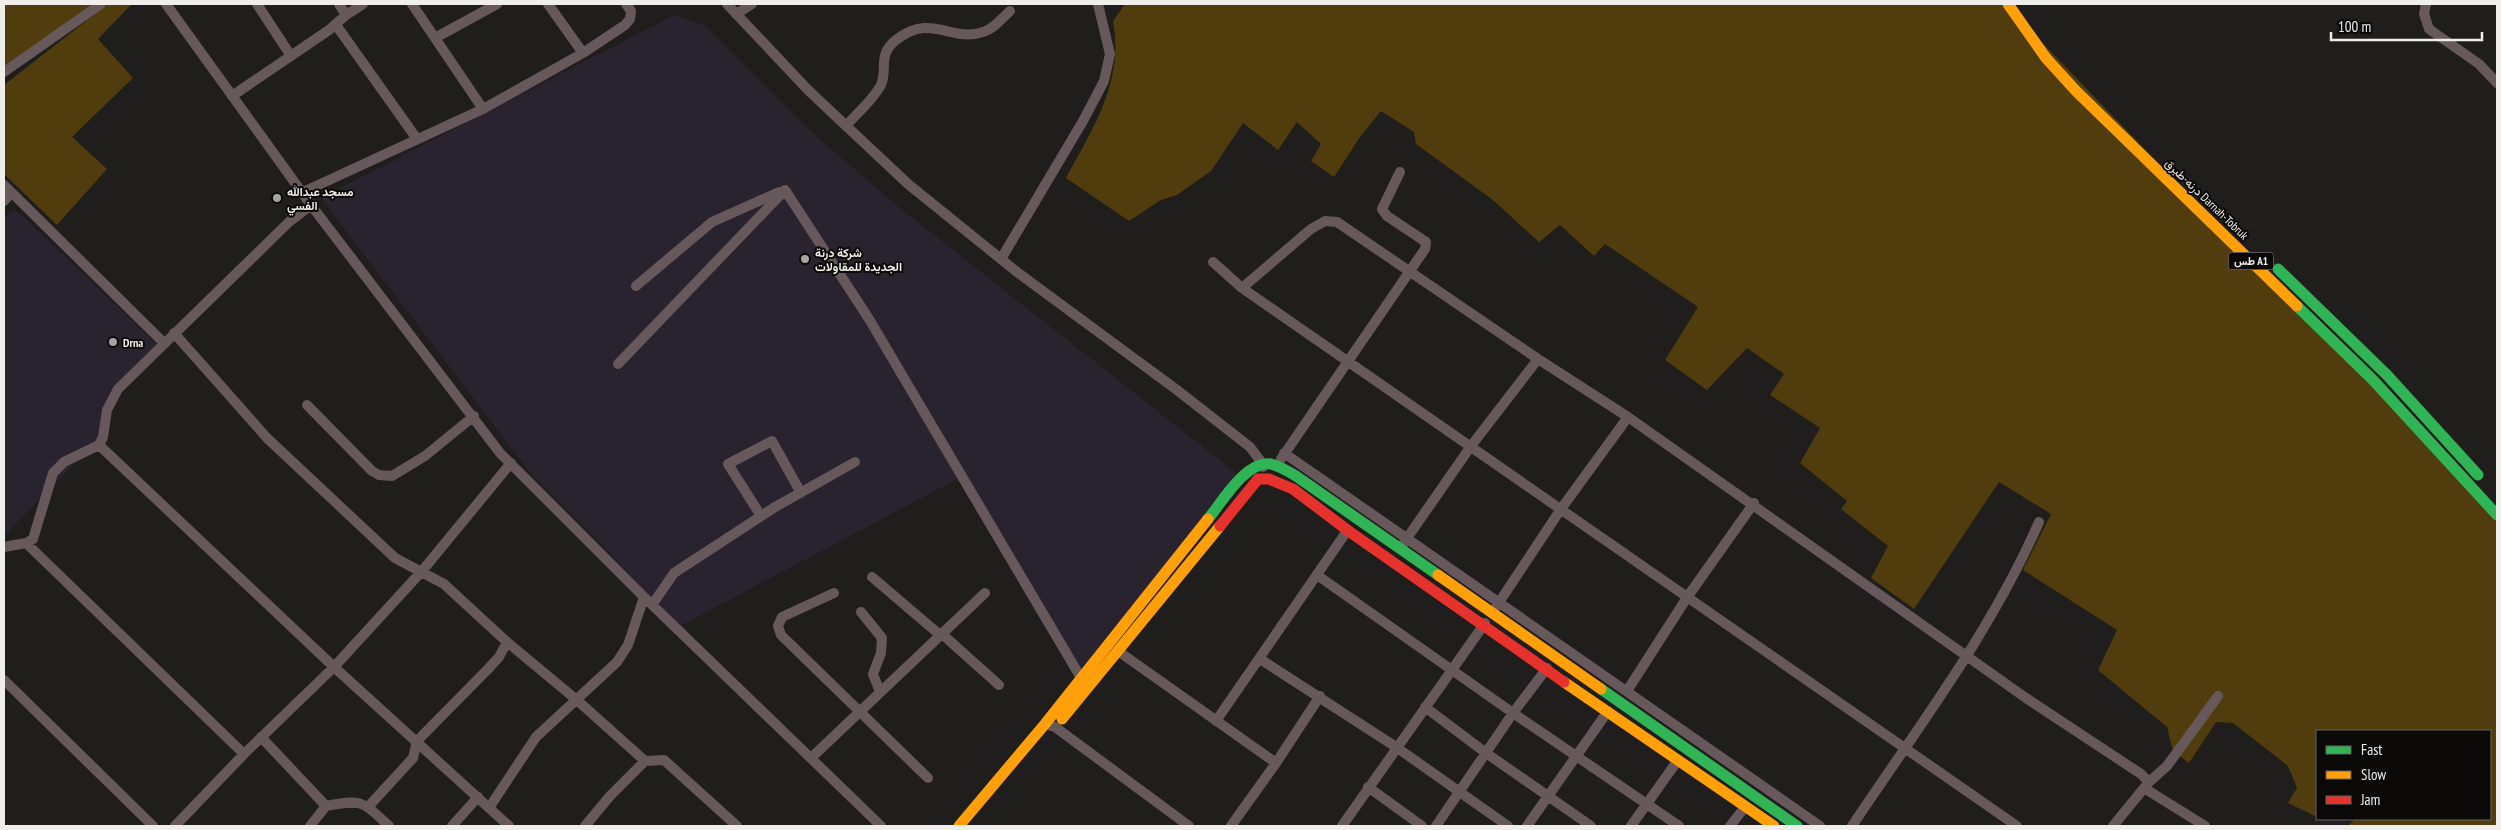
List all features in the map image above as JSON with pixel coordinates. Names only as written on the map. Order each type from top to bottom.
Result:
[{"type":"main road","name":"درنه-طبرق Darnah-Tobruk","points":[[2008,4],[2046,58],[2076,91],[2373,380],[2497,515]]},
{"type":"main road","name":"طس A1","points":[[2271,262],[2387,375],[2484,482]]},
{"type":"main road","points":[[972,826],[1050,726],[1080,678],[1244,474],[1262,463],[1278,465],[1403,544],[1491,613],[1797,826]]},
{"type":"main road","points":[[960,826],[1087,688],[1258,479],[1268,477],[1287,484],[1483,626],[1547,668],[1774,826]]},
{"type":"street","points":[[4,72],[101,4]]},
{"type":"street","points":[[166,4],[301,193],[500,452],[652,605],[881,826]]},
{"type":"street","points":[[257,4],[292,56]]},
{"type":"street","points":[[339,4],[346,15]]},
{"type":"street","points":[[232,96],[292,56],[363,4]]},
{"type":"street","points":[[412,4],[483,108]]},
{"type":"street","points":[[435,38],[497,4]]},
{"type":"street","points":[[548,4],[583,53]]},
{"type":"street","points":[[301,193],[483,108],[583,53],[625,25],[630,19],[631,11],[626,4]]},
{"type":"street","points":[[727,4],[808,90],[908,184],[1001,259],[1177,390],[1250,447],[1262,463],[1268,477],[1425,249],[1426,242],[1387,216],[1382,209],[1400,172]]},
{"type":"street","points":[[736,14],[752,4]]},
{"type":"street","points":[[1001,259],[1083,121],[1104,81],[1110,54],[1098,4]]},
{"type":"street","points":[[2426,4],[2424,14],[2429,29],[2479,64],[2497,83]]},
{"type":"street","points":[[846,126],[881,84],[882,60],[897,39],[927,26],[946,31],[983,33],[990,30],[1010,11]]},
{"type":"street","points":[[336,25],[417,139]]},
{"type":"street","points":[[4,201],[8,189],[164,343]]},
{"type":"street","points":[[636,286],[712,222],[784,190]]},
{"type":"street","points":[[618,364],[784,190]]},
{"type":"street","points":[[784,190],[869,320],[1087,688]]},
{"type":"street","points":[[4,547],[26,543],[36,534],[53,473],[64,462],[99,445],[103,437],[107,410],[118,389],[289,222],[311,205]]},
{"type":"street","points":[[1242,288],[1311,229],[1325,221],[1337,222],[1754,504],[2204,826]]},
{"type":"street","points":[[1214,262],[1242,288],[2017,826]]},
{"type":"street","points":[[174,334],[268,438],[395,558],[444,584],[507,642],[578,701],[645,761]]},
{"type":"street","points":[[1403,544],[1471,446],[1538,359]]},
{"type":"street","points":[[307,405],[372,471],[386,477],[392,476],[425,456],[474,416]]},
{"type":"street","points":[[1342,826],[1483,626],[1561,509],[1628,417]]},
{"type":"street","points":[[761,516],[728,464],[772,441],[800,492]]},
{"type":"street","points":[[99,445],[334,667],[509,826]]},
{"type":"street","points":[[1284,453],[1403,544],[1500,601],[1820,826]]},
{"type":"street","points":[[652,605],[674,573],[800,492],[855,462]]},
{"type":"street","points":[[179,825],[244,754],[334,667],[422,571],[511,463]]},
{"type":"street","points":[[1627,691],[1688,596],[1754,504]]},
{"type":"street","points":[[1852,826],[1968,657],[2023,558],[2039,522]]},
{"type":"street","points":[[1216,721],[1348,530]]},
{"type":"street","points":[[26,543],[244,754]]},
{"type":"street","points":[[1317,575],[1452,668],[1513,713],[1679,826]]},
{"type":"street","points":[[872,577],[999,685]]},
{"type":"street","points":[[834,593],[782,617],[778,626],[780,635],[928,778]]},
{"type":"street","points":[[811,758],[985,593]]},
{"type":"street","points":[[490,808],[536,737],[556,716],[578,701],[624,653],[644,597]]},
{"type":"street","points":[[861,612],[882,638],[881,653],[873,674],[880,692]]},
{"type":"street","points":[[368,806],[413,758],[417,741],[494,663],[507,642]]},
{"type":"street","points":[[1118,651],[1276,763]]},
{"type":"street","points":[[1260,659],[1320,696],[1396,747],[1508,826]]},
{"type":"street","points":[[1436,826],[1513,713],[1547,668]]},
{"type":"street","points":[[4,680],[153,826]]},
{"type":"street","points":[[1231,826],[1276,763],[1320,696]]},
{"type":"street","points":[[2113,826],[2146,785],[2167,766],[2218,696]]},
{"type":"street","points":[[1425,707],[1587,825]]},
{"type":"street","points":[[1527,826],[1608,712]]},
{"type":"street","points":[[1050,726],[1189,826]]},
{"type":"street","points":[[261,737],[326,806]]},
{"type":"street","points":[[585,826],[610,796],[645,761],[664,760],[737,826]]},
{"type":"street","points":[[1631,826],[1678,760]]},
{"type":"street","points":[[1368,787],[1422,826]]},
{"type":"street","points":[[452,826],[478,797]]},
{"type":"street","points":[[310,826],[326,806],[354,801],[368,806],[389,826]]},
{"type":"street","points":[[1730,826],[1745,806]]},
{"type":"shaded area","points":[[4,4],[95,4],[4,66]]},
{"type":"shaded area","points":[[108,4],[132,4],[98,39],[133,78],[72,137],[107,169],[57,225],[4,174],[4,85]]},
{"type":"shaded area","points":[[1125,4],[2005,4],[2346,358],[2497,520],[2497,826],[2348,826],[2354,820],[2491,820],[2491,730],[2316,730],[2316,817],[2288,803],[2297,788],[2288,766],[2233,723],[2216,722],[2189,763],[2173,751],[2167,727],[2098,670],[2117,630],[2023,570],[2051,514],[1999,482],[1914,609],[1871,578],[1888,546],[1841,509],[1847,501],[1800,463],[1820,428],[1770,395],[1784,374],[1747,348],[1707,390],[1665,360],[1698,307],[1605,244],[1594,256],[1560,225],[1539,242],[1493,200],[1416,144],[1414,132],[1381,111],[1360,137],[1334,177],[1311,161],[1321,144],[1297,122],[1278,150],[1243,123],[1211,171],[1177,195],[1161,200],[1129,221],[1066,178],[1096,122],[1110,84],[1114,64],[1115,43],[1113,21]]},
{"type":"shaded area","points":[[674,15],[704,25],[809,130],[896,205],[1236,473],[1078,678],[961,477],[678,627],[600,543],[532,475],[321,198]]},
{"type":"shaded area","points":[[13,211],[21,214],[162,349],[120,391],[97,440],[4,536],[4,217]]},
{"type":"traffic: fast","points":[[2278,269],[2387,375],[2478,475]]},
{"type":"traffic: fast","points":[[2297,306],[2373,380],[2497,515]]},
{"type":"traffic: fast","points":[[1208,519],[1227,493],[1244,475],[1262,465],[1271,464],[1281,467],[1296,476],[1438,575]]},
{"type":"traffic: fast","points":[[1601,689],[1797,826]]},
{"type":"traffic: slow","points":[[2008,4],[2046,58],[2076,91],[2297,306]]},
{"type":"traffic: slow","points":[[959,826],[1045,724],[1208,519]]},
{"type":"traffic: slow","points":[[1062,719],[1220,526]]},
{"type":"traffic: slow","points":[[1438,575],[1601,689]]},
{"type":"traffic: slow","points":[[1564,682],[1774,826]]},
{"type":"traffic: jam","points":[[1220,526],[1258,479],[1269,479],[1293,489],[1350,532],[1564,682]]},
{"type":"place","name":"مسجد عبدالله الفسي","points":[[277,198]]},
{"type":"place","name":"شركة درنة الجديدة للمقاولات","points":[[805,259]]},
{"type":"place","name":"Drna","points":[[113,342]]}]
